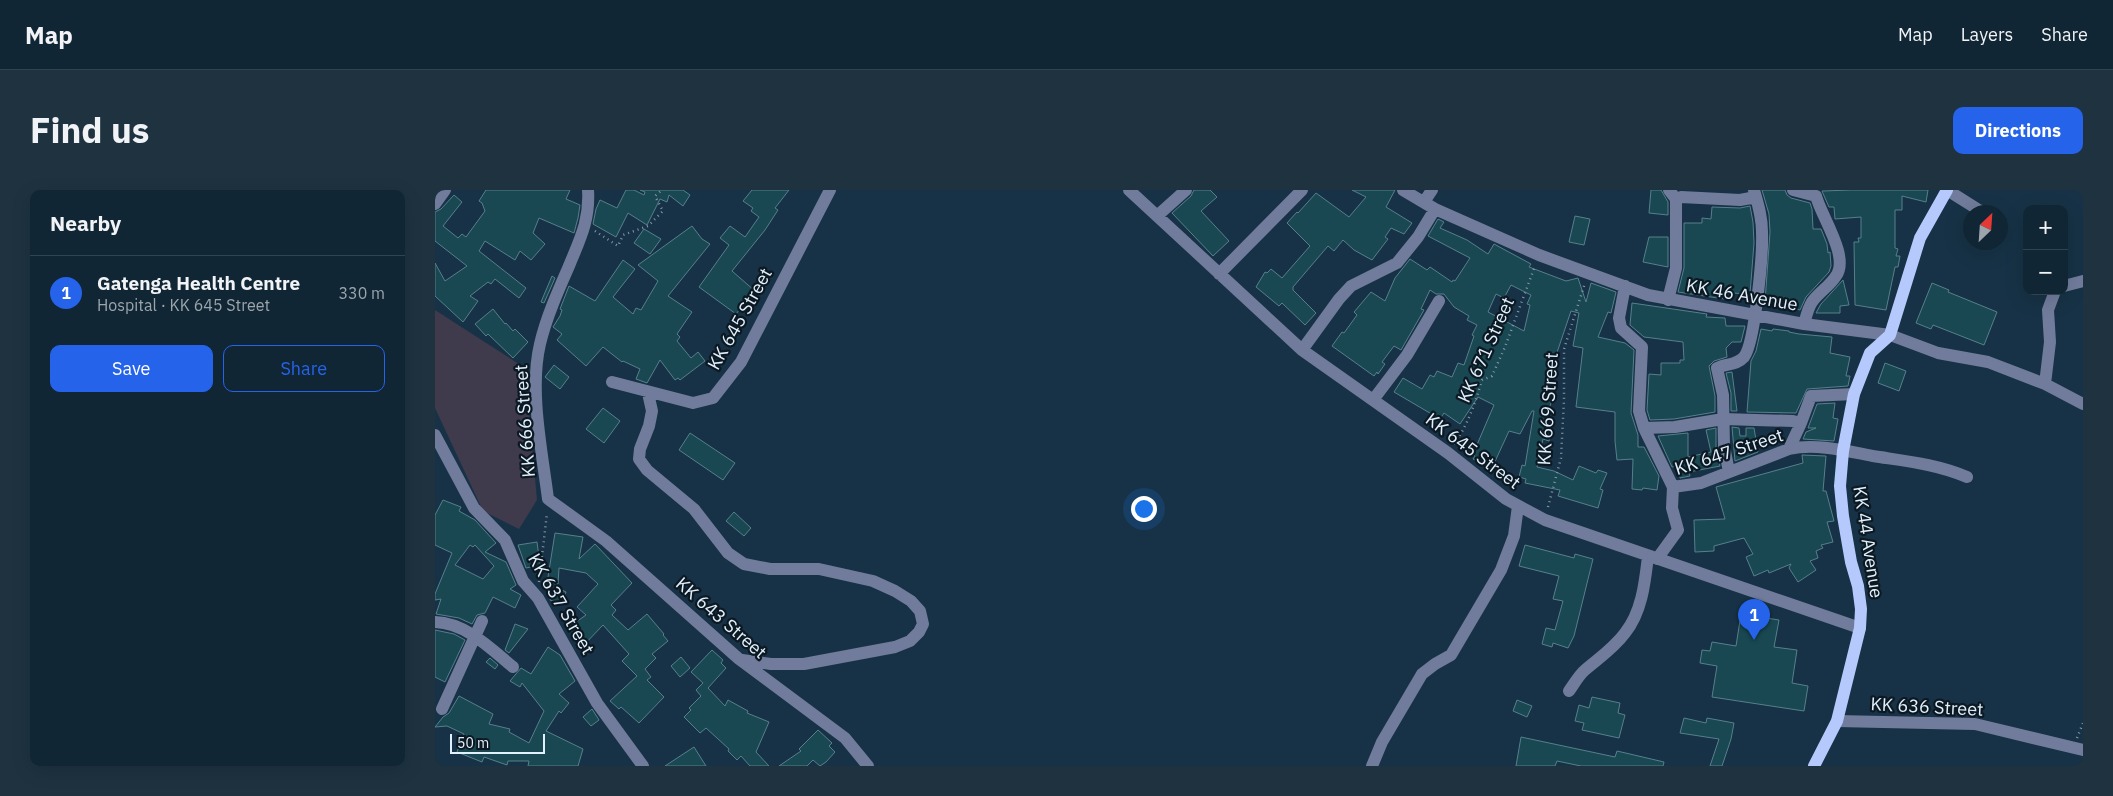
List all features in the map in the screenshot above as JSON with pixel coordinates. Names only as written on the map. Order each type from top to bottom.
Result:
[{"type":"main road","points":[[1890,335],[1920,238],[1947,190]]},
{"type":"main road","name":"KK 44 Avenue","points":[[1814,766],[1837,721],[1860,628],[1861,609],[1858,586],[1851,562],[1842,509],[1840,486],[1843,451],[1854,394],[1870,353],[1890,335]]},
{"type":"street","points":[[435,204],[445,190]]},
{"type":"street","name":"KK 666 Street","points":[[548,499],[540,436],[535,368],[545,326],[583,236],[588,190]]},
{"type":"street","name":"KK 645 Street","points":[[612,382],[693,403],[713,398],[741,362],[830,190]]},
{"type":"street","name":"KK 645 Street","points":[[1129,190],[1302,350],[1449,452],[1506,500],[1545,520],[1860,628]]},
{"type":"street","points":[[1157,216],[1187,190]]},
{"type":"street","points":[[1219,274],[1302,190]]},
{"type":"street","name":"KK 46 Avenue","points":[[1403,190],[1435,210],[1539,255],[1648,295],[1804,324],[1890,335],[1939,353],[1988,362],[2045,384],[2083,404]]},
{"type":"street","points":[[1424,202],[1432,190]]},
{"type":"street","points":[[1793,190],[1816,196],[1821,212],[1828,223],[1841,265],[1837,275],[1811,303],[1804,324]]},
{"type":"street","points":[[1947,190],[1971,205]]},
{"type":"street","points":[[1668,300],[1676,268],[1672,194],[1681,197],[1741,200],[1755,193],[1762,232],[1759,282],[1753,315],[1752,339],[1745,355],[1737,363],[1717,367],[1723,395],[1724,446],[1729,472]]},
{"type":"street","points":[[1302,350],[1339,299],[1351,286],[1397,263],[1418,237],[1435,210]]},
{"type":"street","points":[[2068,285],[2083,281]]},
{"type":"street","points":[[1625,286],[1619,318],[1621,328],[1642,347],[1639,411],[1644,428],[1673,486]]},
{"type":"street","points":[[2045,384],[2051,342],[2047,310],[2053,295]]},
{"type":"street","points":[[1373,400],[1407,355],[1439,300]]},
{"type":"street","points":[[648,392],[652,411],[649,426],[640,449],[639,459],[647,470],[694,509],[727,552],[744,564],[770,569],[819,569],[873,582],[903,596],[920,610],[923,624],[919,632],[910,641],[895,647],[804,664],[771,664],[739,659]]},
{"type":"street","points":[[1789,449],[1811,396],[1854,394]]},
{"type":"street","points":[[1644,428],[1675,427],[1723,419],[1793,421],[1801,423]]},
{"type":"street","name":"KK 637 Street","points":[[435,435],[474,508],[505,540],[523,581],[538,598],[597,703],[643,766]]},
{"type":"street","name":"KK 647 Street","points":[[1653,557],[1678,530],[1672,508],[1673,486],[1701,483],[1789,449],[1817,448],[1843,451],[1925,464],[1952,470],[1967,477]]},
{"type":"street","name":"KK 643 Street","points":[[548,499],[606,541],[739,659],[845,738],[868,766]]},
{"type":"street","points":[[1371,766],[1382,742],[1422,674],[1451,655],[1501,570],[1514,536],[1518,506]]},
{"type":"street","points":[[1569,691],[1583,671],[1608,651],[1626,633],[1635,617],[1653,557]]},
{"type":"street","points":[[442,709],[482,621]]},
{"type":"street","points":[[435,622],[446,622],[475,636],[513,667]]},
{"type":"street","name":"KK 636 Street","points":[[1837,721],[1975,724],[2078,749]]},
{"type":"street","points":[[1823,750],[1824,766]]},
{"type":"path","points":[[585,225],[618,246],[623,235],[648,226],[663,211],[655,196],[662,190]]},
{"type":"path","name":"KK 671 Street","points":[[1449,452],[1461,435],[1468,420],[1482,380],[1492,376],[1505,347],[1539,255]]},
{"type":"path","name":"KK 669 Street","points":[[1545,520],[1561,458],[1564,349],[1588,272]]},
{"type":"path","name":"KK 666 Street","points":[[538,598],[548,499]]},
{"type":"shaded area","points":[[435,310],[525,368],[537,500],[519,529],[483,511],[435,408]]},
{"type":"building","points":[[486,190],[570,190],[566,199],[580,205],[578,218],[574,233],[539,218],[533,233],[545,244],[531,260],[520,251],[515,260],[485,241],[479,251],[526,288],[519,298],[495,279],[491,284],[488,282],[470,296],[478,301],[463,322],[435,296],[435,263],[445,281],[467,266],[435,241],[435,212],[441,209],[454,195],[462,202],[443,226],[458,238],[462,234],[466,237],[485,211],[482,203],[479,201]]},
{"type":"building","points":[[626,190],[634,190],[644,195],[645,192],[640,190],[683,190],[690,195],[683,206],[669,195],[667,202],[660,199],[647,225],[628,213],[616,237],[593,224],[596,209],[600,200],[617,208]]},
{"type":"building","points":[[752,190],[789,190],[775,208],[778,210],[765,230],[732,271],[755,291],[736,314],[699,287],[729,245],[720,238],[730,226],[745,237],[759,217],[751,211],[753,208],[743,201]]},
{"type":"building","points":[[1194,190],[1210,190],[1217,197],[1201,211],[1229,241],[1213,256],[1172,213],[1191,196]]},
{"type":"building","points":[[1352,190],[1395,190],[1386,207],[1412,223],[1404,234],[1391,228],[1385,237],[1388,239],[1372,260],[1354,250],[1343,240],[1334,251],[1328,246],[1293,287],[1293,290],[1316,313],[1305,325],[1282,303],[1279,306],[1256,287],[1265,272],[1267,273],[1271,269],[1282,278],[1310,246],[1287,223],[1297,212],[1316,193],[1349,217],[1366,197]]},
{"type":"building","points":[[1651,190],[1661,190],[1668,202],[1668,215],[1649,213]]},
{"type":"building","points":[[1762,190],[1785,190],[1791,198],[1810,203],[1813,229],[1821,229],[1827,244],[1828,253],[1830,252],[1831,266],[1829,272],[1806,297],[1800,310],[1765,302],[1770,232],[1769,214]]},
{"type":"building","points":[[1928,190],[1926,202],[1902,196],[1902,210],[1895,210],[1895,248],[1898,249],[1896,256],[1900,256],[1898,267],[1895,267],[1886,310],[1855,305],[1854,242],[1859,242],[1858,238],[1861,238],[1861,217],[1835,219],[1834,207],[1829,207],[1822,191]]},
{"type":"building","points":[[1750,206],[1754,243],[1750,294],[1732,293],[1731,300],[1678,292],[1684,268],[1684,223],[1702,223],[1702,218],[1711,219],[1712,207],[1740,208]]},
{"type":"building","points":[[1575,216],[1590,219],[1584,245],[1569,242]]},
{"type":"building","points":[[1438,219],[1444,222],[1440,228],[1467,240],[1488,254],[1494,244],[1531,264],[1529,267],[1566,281],[1578,278],[1586,302],[1591,283],[1616,292],[1611,313],[1608,312],[1598,337],[1625,343],[1634,350],[1631,413],[1638,435],[1638,447],[1644,447],[1659,476],[1657,490],[1632,489],[1633,459],[1617,460],[1615,412],[1576,407],[1583,348],[1573,346],[1579,313],[1571,311],[1544,391],[1554,395],[1543,425],[1552,428],[1549,441],[1543,439],[1537,467],[1554,471],[1573,480],[1579,466],[1596,473],[1598,470],[1607,473],[1600,489],[1603,490],[1598,508],[1558,496],[1560,490],[1525,483],[1526,479],[1519,477],[1522,465],[1525,466],[1534,411],[1532,411],[1520,434],[1509,431],[1492,468],[1473,459],[1475,456],[1473,454],[1494,405],[1478,397],[1460,424],[1444,413],[1440,419],[1394,392],[1403,378],[1422,389],[1430,375],[1434,377],[1437,371],[1452,377],[1458,363],[1464,365],[1474,336],[1472,335],[1477,325],[1467,320],[1469,316],[1454,307],[1444,294],[1436,294],[1430,290],[1421,309],[1424,310],[1401,350],[1394,346],[1382,362],[1385,364],[1378,374],[1377,372],[1374,376],[1332,346],[1357,315],[1354,312],[1371,292],[1385,301],[1395,278],[1410,259],[1427,270],[1430,267],[1452,282],[1453,280],[1455,281],[1470,258],[1428,236]],"holes":[[[1511,285],[1531,295],[1527,304],[1530,305],[1524,331],[1488,312],[1496,294],[1504,298]]]},
{"type":"building","points":[[692,226],[702,239],[710,244],[668,296],[692,312],[677,334],[680,337],[677,341],[691,358],[698,352],[705,361],[680,380],[678,378],[675,380],[660,360],[647,383],[636,379],[640,369],[622,362],[603,347],[586,366],[557,340],[562,334],[553,327],[560,316],[562,310],[560,309],[569,286],[595,301],[623,260],[635,269],[613,297],[633,314],[636,308],[641,310],[658,281],[638,265]]},
{"type":"building","points":[[644,229],[661,239],[650,254],[634,243]]},
{"type":"building","points":[[1649,237],[1668,237],[1668,267],[1643,262]]},
{"type":"building","points":[[552,276],[555,278],[544,303],[541,302]]},
{"type":"building","points":[[1843,280],[1849,305],[1840,306],[1840,313],[1816,313],[1821,304]]},
{"type":"building","points":[[1932,283],[1949,290],[1948,292],[1997,312],[1984,345],[1933,325],[1931,329],[1916,323]]},
{"type":"building","points":[[1632,303],[1707,314],[1706,317],[1725,318],[1726,326],[1745,326],[1741,342],[1732,342],[1726,348],[1727,357],[1714,361],[1709,366],[1715,396],[1715,412],[1674,419],[1650,420],[1647,410],[1649,374],[1661,375],[1661,363],[1680,363],[1680,360],[1684,360],[1683,342],[1644,337],[1630,325]]},
{"type":"building","points":[[493,309],[505,324],[513,331],[515,329],[528,342],[513,358],[488,334],[486,336],[475,324]]},
{"type":"building","points":[[1761,329],[1832,337],[1830,353],[1850,357],[1846,376],[1850,376],[1848,386],[1807,389],[1796,413],[1747,412],[1751,361],[1756,351]]},
{"type":"building","points":[[1885,363],[1906,371],[1899,391],[1878,383]]},
{"type":"building","points":[[554,365],[569,377],[560,389],[545,377]]},
{"type":"building","points":[[1732,372],[1737,411],[1731,411],[1731,393],[1726,373]]},
{"type":"building","points":[[1835,403],[1833,418],[1838,419],[1834,441],[1803,439],[1806,432],[1816,428],[1808,428],[1817,404]]},
{"type":"building","points":[[603,408],[620,421],[604,443],[586,429]]},
{"type":"building","points":[[1732,427],[1739,428],[1740,436],[1746,436],[1746,428],[1754,428],[1758,452],[1735,461]]},
{"type":"building","points":[[1716,428],[1716,447],[1720,466],[1689,472],[1690,476],[1680,478],[1679,466],[1672,467],[1658,436],[1688,433],[1688,457],[1711,452],[1706,430]]},
{"type":"building","points":[[690,433],[735,463],[723,480],[679,450]]},
{"type":"building","points":[[1802,455],[1826,456],[1823,491],[1826,491],[1834,521],[1827,522],[1833,542],[1821,545],[1823,548],[1816,551],[1818,558],[1810,561],[1816,570],[1798,582],[1789,568],[1791,564],[1769,573],[1768,570],[1754,576],[1746,557],[1753,554],[1744,538],[1714,546],[1714,551],[1695,552],[1694,520],[1725,519],[1716,487],[1803,463]]},
{"type":"building","points":[[443,500],[461,507],[459,511],[475,520],[496,543],[485,552],[506,562],[516,585],[510,589],[521,595],[515,608],[493,597],[485,613],[477,615],[472,624],[459,618],[436,614],[441,599],[435,600],[435,594],[452,553],[435,545],[435,515]],"holes":[[[470,545],[473,547],[475,545],[494,566],[483,579],[455,565]]]},
{"type":"building","points":[[734,512],[751,528],[744,536],[726,521]]},
{"type":"building","points":[[555,533],[583,537],[579,559],[595,544],[632,583],[611,605],[616,610],[612,615],[628,630],[647,614],[668,641],[652,654],[656,658],[645,669],[651,677],[647,680],[664,697],[639,723],[621,707],[619,709],[610,701],[637,676],[622,661],[629,654],[603,625],[582,647],[569,627],[586,615],[577,607],[598,584],[586,573],[559,568],[558,584],[547,583]]},
{"type":"building","points":[[537,542],[540,565],[526,568],[518,545]]},
{"type":"building","points":[[1525,545],[1574,558],[1575,554],[1593,559],[1574,636],[1568,648],[1553,643],[1552,647],[1542,644],[1546,628],[1555,630],[1563,601],[1553,599],[1559,576],[1519,566]]},
{"type":"building","points":[[556,587],[566,592],[561,604],[550,600]]},
{"type":"building","points":[[1741,614],[1779,620],[1774,647],[1797,650],[1792,683],[1808,686],[1804,711],[1712,697],[1717,666],[1700,663],[1702,650],[1710,651],[1712,642],[1736,646]]},
{"type":"building","points":[[515,624],[528,629],[509,653],[505,650]]},
{"type":"building","points":[[435,630],[454,634],[465,640],[445,682],[435,677]]},
{"type":"building","points":[[548,647],[560,655],[575,681],[559,694],[569,703],[561,713],[559,711],[546,731],[583,749],[578,766],[528,766],[529,761],[508,761],[507,765],[484,757],[482,762],[457,752],[464,734],[447,726],[435,727],[449,713],[459,696],[493,714],[489,724],[510,729],[509,732],[529,743],[544,711],[522,683],[520,687],[510,681],[521,668],[531,674]]},
{"type":"building","points":[[712,650],[723,660],[721,663],[726,668],[708,688],[725,706],[728,700],[748,711],[747,713],[769,722],[756,752],[769,766],[750,766],[741,756],[737,760],[728,751],[729,749],[706,728],[700,733],[684,717],[691,710],[689,708],[701,696],[696,690],[703,683],[691,672]]},
{"type":"building","points":[[681,657],[690,668],[680,677],[671,666]]},
{"type":"building","points":[[490,658],[498,665],[495,669],[486,662]]},
{"type":"building","points":[[1592,697],[1620,703],[1618,713],[1625,715],[1619,738],[1582,730],[1584,723],[1575,721],[1579,705],[1589,708]]},
{"type":"building","points":[[1517,700],[1532,706],[1527,717],[1513,711]]},
{"type":"building","points":[[592,709],[599,720],[591,726],[583,717]]},
{"type":"building","points":[[1684,718],[1706,723],[1707,718],[1734,723],[1722,766],[1710,766],[1719,739],[1680,733]]},
{"type":"building","points":[[818,730],[832,743],[829,746],[835,752],[826,762],[820,766],[813,760],[807,766],[779,766],[801,751],[799,749]]},
{"type":"building","points":[[1521,737],[1615,757],[1617,751],[1664,762],[1663,766],[1581,766],[1557,761],[1555,766],[1516,766]]},
{"type":"building","points":[[694,747],[706,766],[665,766]]},
{"type":"place","name":"Gatenga Health Centre","points":[[1754,640]]}]
